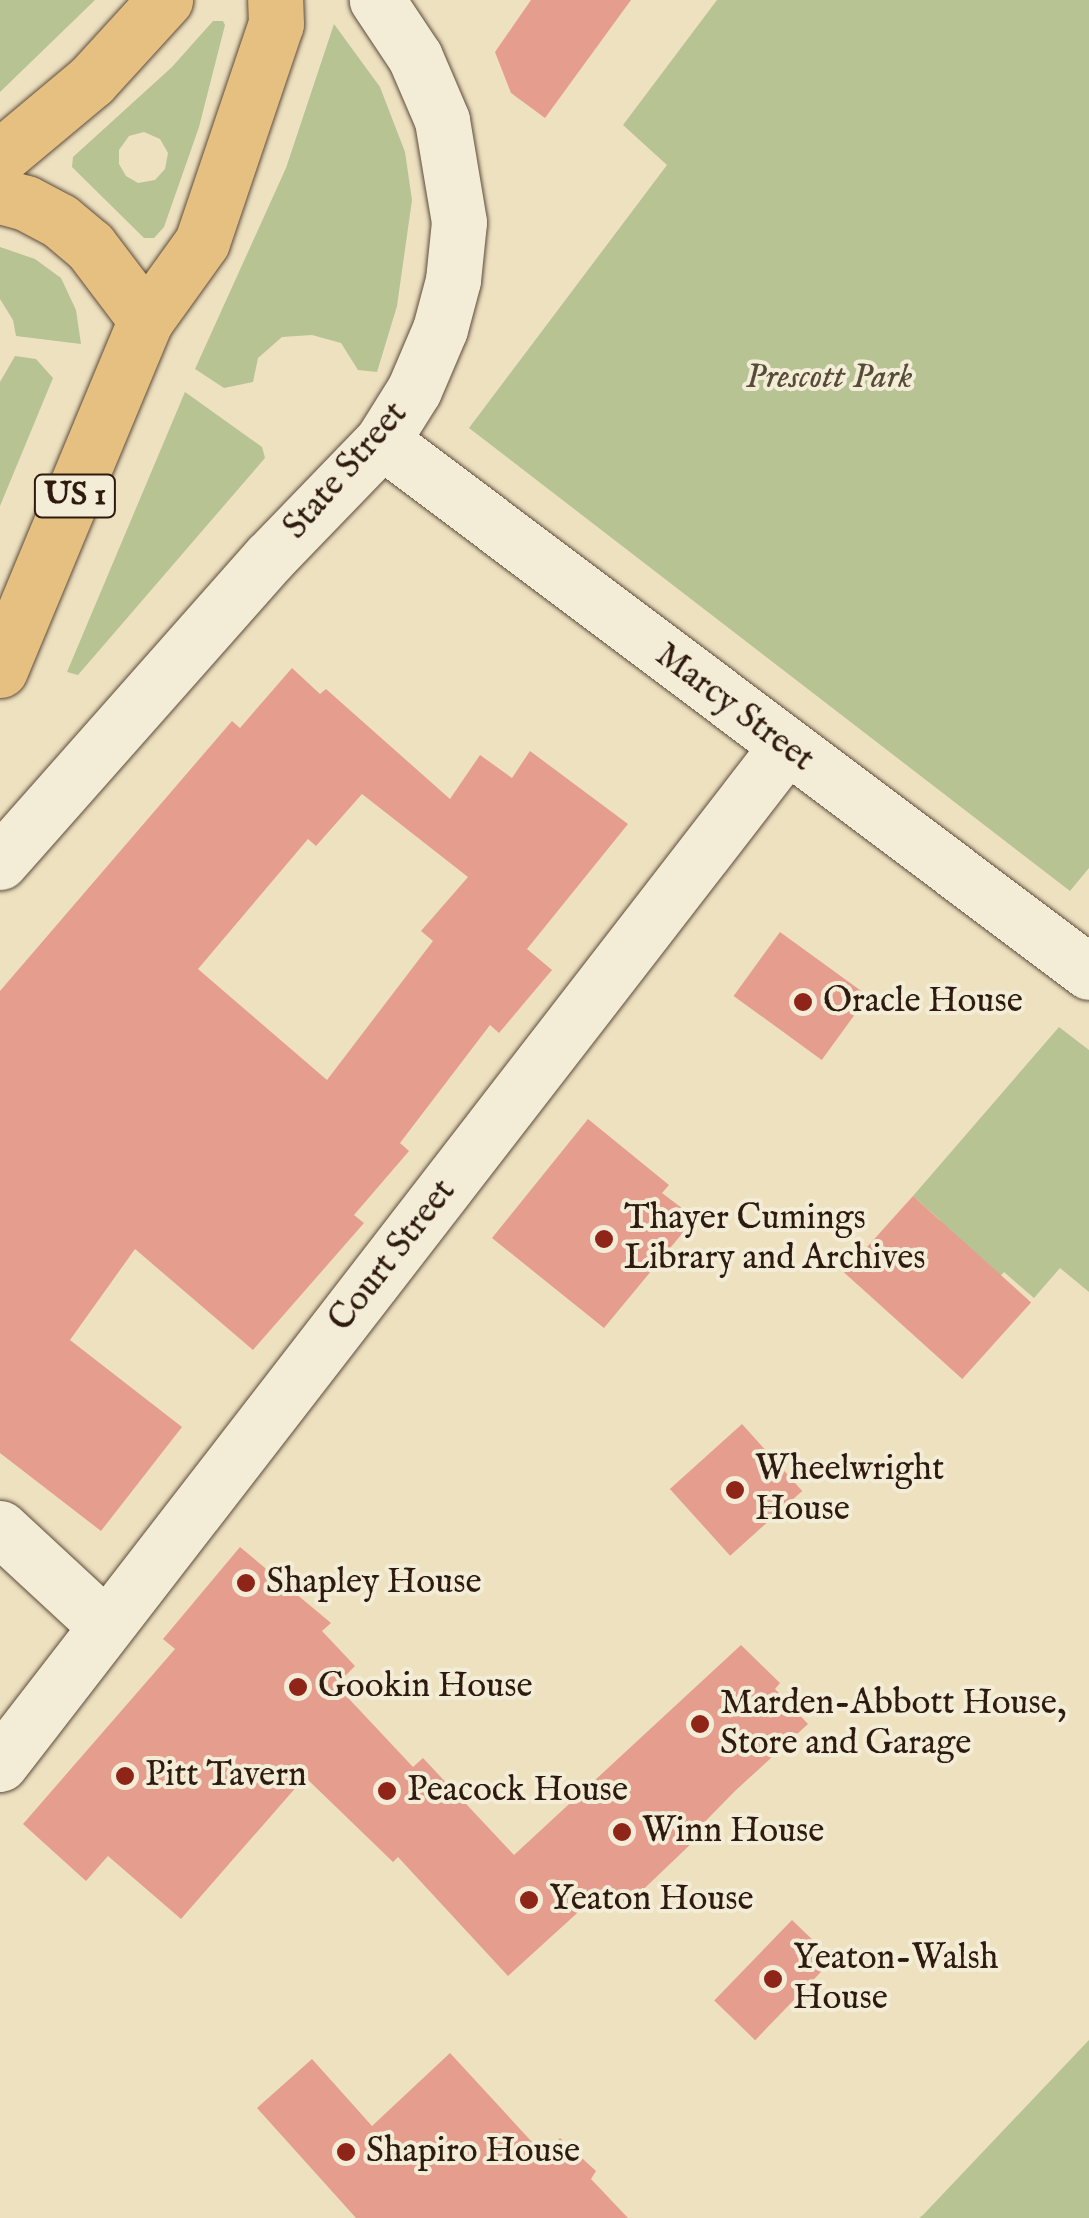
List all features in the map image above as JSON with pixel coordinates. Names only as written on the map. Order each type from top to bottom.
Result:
[{"type":"main road","points":[[0,156],[91,81],[165,0]]},
{"type":"main road","name":"US 1","points":[[0,670],[146,320],[202,242],[276,12]]},
{"type":"main road","points":[[0,196],[26,203],[60,221],[90,246],[146,320]]},
{"type":"street","name":"State Street","points":[[0,862],[269,558],[404,413],[440,329],[453,280],[460,222],[442,120],[415,57],[377,0]]},
{"type":"street","name":"Marcy Street","points":[[382,441],[1089,972]]},
{"type":"street","name":"Court Street","points":[[0,1764],[786,747]]},
{"type":"street","points":[[0,1528],[106,1626]]},
{"type":"green space","points":[[0,0],[95,0],[0,92]]},
{"type":"green space","name":"Prescott Park","points":[[717,0],[1089,0],[1089,868],[1070,891],[469,428],[667,165],[623,125]]},
{"type":"green space","points":[[213,21],[223,21],[199,127],[164,227],[154,238],[144,238],[72,167],[73,157],[172,67]],"holes":[[[144,132],[160,139],[168,153],[165,169],[155,180],[138,183],[126,176],[119,164],[119,150],[129,136]]]},
{"type":"green space","points":[[334,24],[380,87],[405,152],[412,200],[397,306],[377,372],[358,370],[341,343],[312,335],[282,337],[258,358],[253,382],[224,388],[195,369],[286,168]]},
{"type":"green space","points":[[0,247],[35,259],[61,278],[76,310],[81,344],[16,336],[13,320],[0,299]]},
{"type":"green space","points":[[15,356],[36,359],[53,378],[0,506],[0,382]]},
{"type":"green space","points":[[185,392],[262,447],[265,458],[78,675],[67,672]]},
{"type":"green space","points":[[1059,1027],[1089,1050],[1089,1292],[1060,1268],[1034,1298],[1004,1272],[975,1305],[914,1251],[940,1220],[913,1196]]},
{"type":"green space","points":[[1089,2040],[1089,2218],[919,2218],[923,2215]]},
{"type":"building","points":[[531,0],[631,0],[545,118],[511,93],[495,52]]},
{"type":"building","points":[[292,668],[320,694],[326,689],[450,799],[480,755],[512,778],[530,751],[628,824],[527,949],[552,970],[499,1033],[490,1025],[400,1143],[409,1151],[354,1215],[364,1223],[253,1350],[135,1249],[70,1340],[182,1427],[101,1531],[0,1453],[0,991],[232,721],[240,728]],"holes":[[[362,794],[468,877],[421,931],[433,941],[327,1080],[198,969],[308,839],[316,846]]]},
{"type":"building","name":"Oracle House","points":[[780,932],[868,996],[822,1060],[734,996]]},
{"type":"building","points":[[588,1119],[669,1185],[662,1193],[695,1218],[604,1328],[492,1238]]},
{"type":"building","points":[[913,1196],[1031,1302],[962,1379],[844,1273]]},
{"type":"building","name":"Wheelwright House","points":[[742,1424],[802,1491],[730,1556],[670,1489]]},
{"type":"building","points":[[240,1547],[331,1623],[322,1631],[355,1666],[336,1685],[413,1767],[423,1758],[514,1855],[741,1645],[780,1683],[775,1689],[808,1724],[735,1791],[690,1837],[694,1841],[627,1905],[608,1885],[508,1976],[398,1857],[393,1862],[305,1777],[181,1919],[108,1856],[86,1881],[23,1824],[175,1649],[163,1639]]},
{"type":"building","name":"Yeaton-Walsh House","points":[[792,1920],[833,1960],[755,2040],[714,2001]]},
{"type":"building","points":[[450,2053],[544,2155],[560,2138],[596,2171],[591,2179],[628,2218],[356,2218],[257,2108],[312,2059],[372,2126]]},
{"type":"place","name":"Oracle House","points":[[803,1002]]},
{"type":"place","name":"Thayer Cumings Library and Archives","points":[[604,1239]]},
{"type":"place","name":"Wheelwright House","points":[[735,1490]]},
{"type":"place","name":"Shapley House","points":[[246,1583]]},
{"type":"place","name":"Gookin House","points":[[298,1687]]},
{"type":"place","name":"Marden-Abbott House, Store and Garage","points":[[700,1724]]},
{"type":"place","name":"Pitt Tavern","points":[[125,1776]]},
{"type":"place","name":"Peacock House","points":[[387,1791]]},
{"type":"place","name":"Winn House","points":[[622,1832]]},
{"type":"place","name":"Yeaton House","points":[[529,1900]]},
{"type":"place","name":"Yeaton-Walsh House","points":[[773,1979]]},
{"type":"place","name":"Shapiro House","points":[[346,2152]]}]
